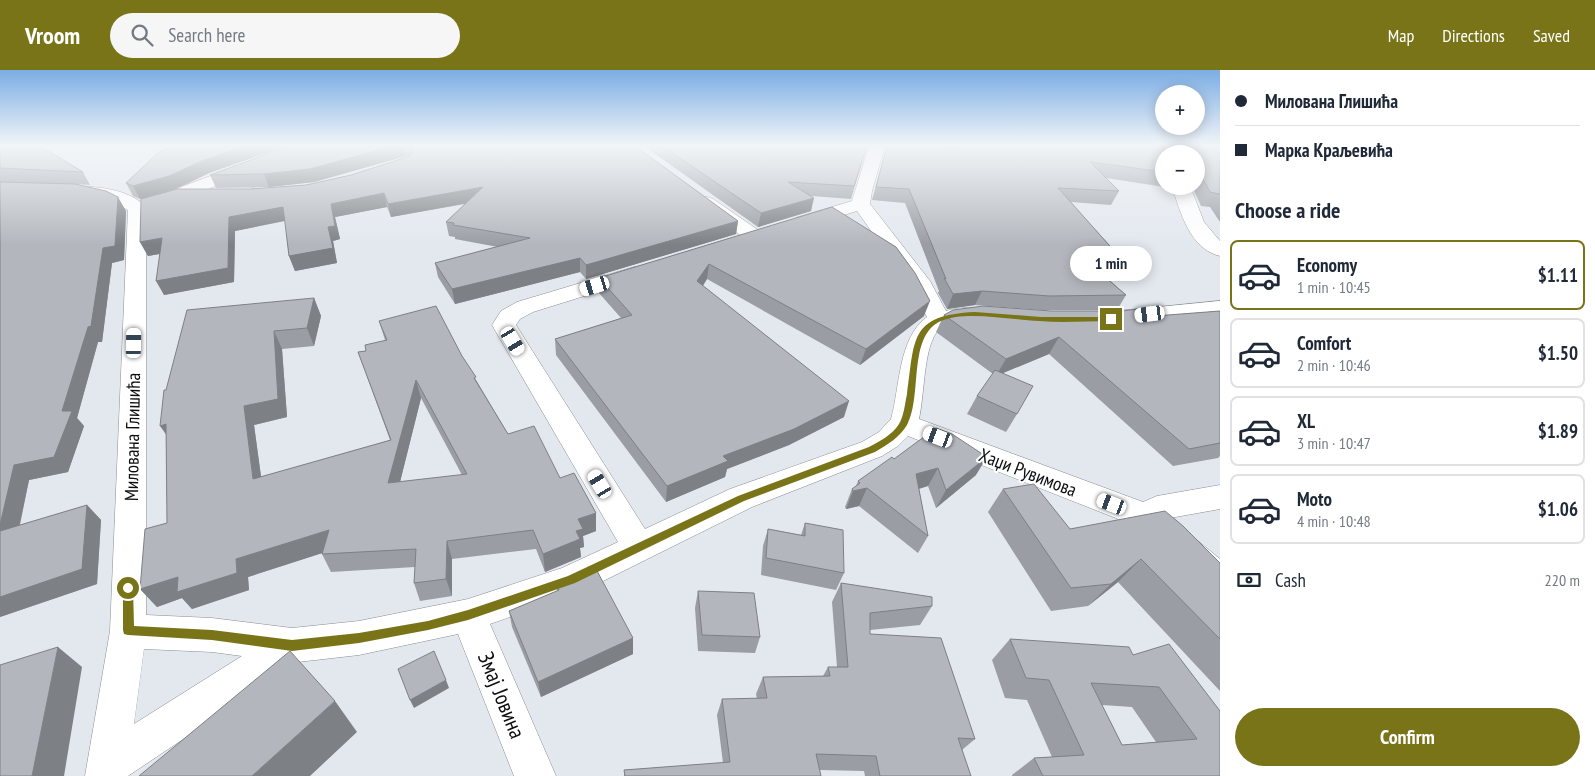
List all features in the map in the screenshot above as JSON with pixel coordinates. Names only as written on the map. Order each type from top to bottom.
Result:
[{"type":"street","points":[[68,190],[123,199],[131,202],[137,208],[182,194],[216,179]]},
{"type":"street","points":[[865,179],[861,204],[922,286],[939,319]]},
{"type":"street","points":[[692,191],[769,232]]},
{"type":"street","points":[[182,194],[218,195]]},
{"type":"street","points":[[1184,195],[1191,219],[1203,237],[1220,250]]},
{"type":"street","points":[[726,245],[861,204]]},
{"type":"street","name":"Милована Глишића","points":[[106,771],[128,630],[137,208]]},
{"type":"street","points":[[638,547],[504,325],[505,320],[509,316],[525,307],[653,268]]},
{"type":"street","points":[[1095,320],[1220,308]]},
{"type":"street","points":[[128,630],[212,635],[292,646],[359,638],[428,626],[468,615],[571,580],[741,498],[872,450],[891,438],[904,424],[910,401],[919,339],[926,327],[939,319],[957,315],[1003,316]]},
{"type":"street","name":"Хаџи Рувимова","points":[[904,424],[1147,517],[1220,579]]},
{"type":"street","points":[[1147,517],[1157,508],[1220,497]]},
{"type":"street","name":"Змај Јовина","points":[[468,615],[535,776]]},
{"type":"street","points":[[106,771],[292,646]]},
{"type":"building","points":[[130,179],[158,179],[133,186],[126,183]]},
{"type":"building","points":[[333,179],[680,179],[738,221],[586,265],[580,258],[452,289],[435,263],[530,238],[453,225],[454,223],[446,222],[483,187],[388,204],[384,193],[331,204],[335,226],[328,227],[333,248],[289,256],[283,207],[229,217],[228,268],[156,281],[162,238],[140,242],[141,199],[177,189],[250,189],[306,185]]},
{"type":"building","points":[[711,179],[856,179],[854,186],[788,182],[814,198],[761,213]]},
{"type":"building","points":[[878,179],[1107,179],[1119,191],[1058,188],[1126,264],[1090,264],[1126,295],[1049,296],[982,291],[953,294],[944,278],[946,279],[909,189],[876,187]]},
{"type":"building","points":[[1205,179],[1220,179],[1219,194],[1210,192]]},
{"type":"building","points":[[0,182],[75,184],[106,191],[118,197],[115,246],[103,248],[91,326],[88,327],[62,411],[72,411],[54,457],[14,465],[0,525]]},
{"type":"building","points":[[832,207],[896,247],[915,273],[930,301],[866,349],[709,264],[697,281],[849,401],[794,429],[723,456],[728,461],[667,486],[555,339],[632,315],[599,278]]},
{"type":"building","points":[[314,298],[307,328],[274,331],[278,399],[244,406],[253,479],[391,440],[358,352],[366,351],[365,345],[387,340],[379,321],[436,306],[462,356],[476,377],[474,378],[508,434],[534,426],[560,478],[574,473],[596,513],[578,519],[583,529],[576,531],[580,539],[543,554],[533,530],[447,541],[446,579],[414,583],[416,549],[322,554],[329,530],[236,559],[237,573],[177,592],[178,577],[140,589],[145,529],[167,523],[166,424],[160,426],[164,390],[166,390],[187,310]],"holes":[[[416,380],[467,474],[388,483]]]},
{"type":"building","points":[[983,306],[1051,311],[1122,311],[1146,308],[1155,316],[1220,311],[1220,443],[1189,449],[1059,337],[1006,359],[944,315],[953,310]]},
{"type":"building","points":[[995,370],[1033,386],[1017,414],[977,396]]},
{"type":"building","points":[[936,428],[952,434],[987,457],[946,490],[938,468],[916,474],[928,536],[867,488],[853,491],[852,489],[860,483],[858,481],[892,457],[894,459]]},
{"type":"building","points":[[1034,484],[1070,529],[1165,511],[1183,526],[1220,563],[1220,639],[1141,559],[1111,584],[1071,588],[1003,489]]},
{"type":"building","points":[[87,505],[82,569],[0,597],[0,531]]},
{"type":"building","points":[[805,523],[843,530],[844,573],[766,558],[768,529],[805,536]]},
{"type":"building","points":[[596,569],[633,638],[538,682],[509,611],[559,590],[556,585]]},
{"type":"building","points":[[841,583],[932,597],[932,606],[870,613],[870,634],[941,638],[975,739],[958,738],[971,776],[880,776],[876,756],[816,754],[821,776],[625,776],[624,770],[730,762],[722,699],[767,698],[763,677],[830,676],[828,667],[848,667]]},
{"type":"building","points":[[698,591],[754,593],[760,637],[702,635]]},
{"type":"building","points":[[1010,639],[1129,647],[1133,655],[1169,644],[1220,711],[1220,776],[1043,776],[1034,758],[1084,755],[1049,680],[1026,678]],"holes":[[[1091,683],[1159,687],[1197,739],[1122,745]]]},
{"type":"building","points":[[58,647],[32,776],[0,776],[0,665]]},
{"type":"building","points":[[290,651],[335,701],[252,776],[139,776]]},
{"type":"building","points":[[434,651],[446,680],[410,700],[398,669]]},
{"type":"route","points":[[128,588],[128,630],[212,635],[292,646],[359,638],[428,626],[468,615],[571,580],[741,498],[872,450],[891,438],[904,424],[910,401],[919,339],[926,327],[939,319],[975,314],[1041,320],[1111,319]]}]
